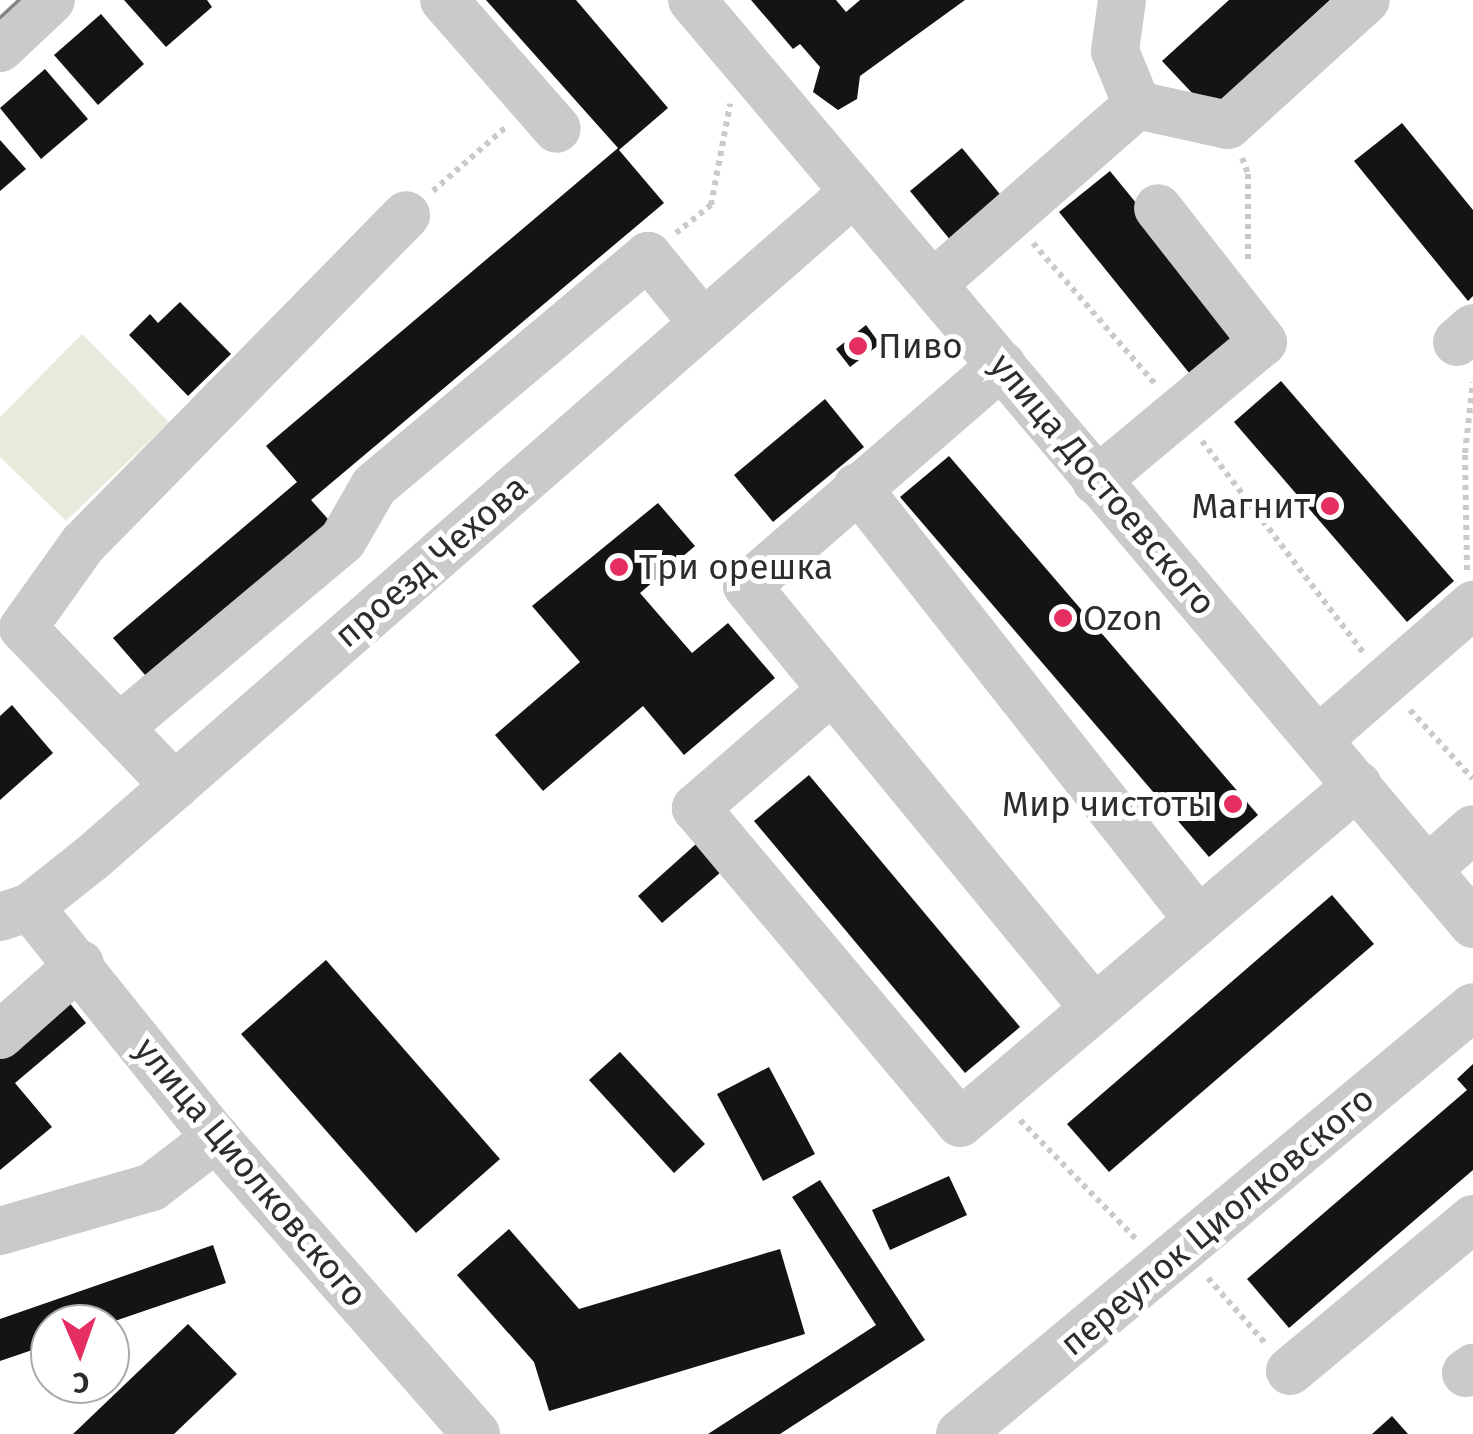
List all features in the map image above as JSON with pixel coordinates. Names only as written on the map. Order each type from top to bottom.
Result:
[{"type":"street","points":[[0,48],[51,0]]},
{"type":"street","points":[[444,0],[545,116]]},
{"type":"street","name":"улица Достоевского","points":[[692,0],[934,283],[1096,481],[1320,738],[1473,924]]},
{"type":"street","points":[[1102,0],[1122,0],[1115,51],[1138,106]]},
{"type":"street","points":[[1138,106],[1228,125],[1366,0]]},
{"type":"street","points":[[934,283],[1138,106]]},
{"type":"street","name":"проезд Чехова","points":[[15,912],[174,786],[854,192]]},
{"type":"street","points":[[1096,481],[1264,342],[1158,208]]},
{"type":"street","points":[[174,786],[119,728],[12,638],[84,544],[406,216]]},
{"type":"street","points":[[119,728],[343,540],[374,486],[648,256],[703,323]]},
{"type":"street","points":[[1002,365],[856,486],[747,586],[1093,1006]]},
{"type":"street","points":[[856,486],[1196,917]]},
{"type":"street","points":[[1320,738],[1470,607]]},
{"type":"street","points":[[831,692],[696,808],[960,1123],[1196,917],[1358,784]]},
{"type":"street","points":[[1428,869],[1473,828]]},
{"type":"street","name":"улица Циолковского","points":[[15,912],[80,964],[216,1138],[476,1434]]},
{"type":"street","points":[[0,1034],[80,964]]},
{"type":"street","name":"переулок Циолковского","points":[[960,1434],[1473,1008]]},
{"type":"street","points":[[0,1230],[152,1187],[216,1138]]},
{"type":"street","points":[[1290,1371],[1473,1219]]},
{"type":"path","points":[[648,256],[711,205],[738,56]]},
{"type":"path","points":[[406,216],[545,116]]},
{"type":"path","points":[[1228,125],[1248,174],[1247,321]]},
{"type":"path","points":[[1011,218],[1179,411],[1385,682],[1473,779]]},
{"type":"path","points":[[1468,351],[1470,607]]},
{"type":"path","points":[[994,1093],[1290,1371]]},
{"type":"green space","points":[[82,334],[169,422],[66,521],[0,457],[0,417]]},
{"type":"building","points":[[124,0],[207,0],[212,7],[166,47]]},
{"type":"building","points":[[486,0],[576,0],[668,108],[619,150],[664,203],[311,500],[336,528],[152,683],[113,638],[297,482],[266,446],[618,148]]},
{"type":"building","points":[[751,0],[836,0],[846,12],[860,0],[965,0],[860,76],[857,99],[838,110],[813,92],[820,67],[800,44],[793,49]]},
{"type":"building","points":[[1229,0],[1330,0],[1209,111],[1162,61]]},
{"type":"building","points":[[101,14],[144,64],[98,105],[54,55]]},
{"type":"building","points":[[45,69],[88,119],[41,159],[0,108]]},
{"type":"building","points":[[1402,123],[1473,210],[1473,296],[1468,301],[1354,161]]},
{"type":"building","points":[[0,140],[26,169],[0,191]]},
{"type":"building","points":[[962,148],[1008,204],[956,247],[910,191]]},
{"type":"building","points":[[1110,171],[1242,333],[1190,374],[1059,212]]},
{"type":"building","points":[[180,302],[231,354],[188,396],[129,335],[150,314],[158,323]]},
{"type":"building","name":"Пиво","points":[[866,325],[880,344],[850,367],[836,349]]},
{"type":"building","points":[[1281,381],[1454,581],[1407,622],[1234,422]]},
{"type":"building","points":[[825,399],[864,447],[773,522],[734,475]]},
{"type":"building","points":[[949,456],[1258,815],[1209,857],[900,497]]},
{"type":"building","points":[[658,503],[695,546],[640,593],[692,653],[728,623],[775,678],[684,755],[643,706],[543,791],[495,735],[580,662],[532,606]]},
{"type":"building","points":[[12,705],[53,753],[0,800],[0,716]]},
{"type":"building","points":[[809,775],[1020,1027],[965,1073],[754,821]]},
{"type":"building","points":[[696,844],[721,872],[662,923],[638,896]]},
{"type":"building","points":[[1332,895],[1374,944],[1109,1172],[1067,1124]]},
{"type":"building","points":[[326,960],[500,1159],[416,1233],[241,1034]]},
{"type":"building","points":[[63,995],[86,1023],[15,1083],[52,1127],[0,1170],[0,1047]]},
{"type":"building","points":[[620,1052],[705,1144],[674,1173],[589,1080]]},
{"type":"building","points":[[1473,1064],[1473,1170],[1289,1328],[1247,1279],[1467,1090],[1457,1079]]},
{"type":"building","points":[[769,1067],[815,1154],[763,1181],[717,1094]]},
{"type":"building","points":[[949,1176],[967,1215],[890,1250],[872,1210]]},
{"type":"building","points":[[820,1180],[925,1340],[780,1434],[708,1434],[876,1325],[792,1197]]},
{"type":"building","points":[[509,1229],[579,1309],[780,1249],[805,1334],[549,1411],[534,1362],[457,1275]]},
{"type":"building","points":[[213,1245],[226,1283],[130,1316],[130,1304],[43,1304]]},
{"type":"building","points":[[30,1309],[30,1351],[0,1361],[0,1319]]},
{"type":"building","points":[[188,1324],[237,1374],[174,1434],[73,1434],[104,1404],[130,1404],[130,1379]]},
{"type":"building","points":[[1392,1416],[1408,1434],[1372,1434]]},
{"type":"tram line","points":[[0,17],[18,0]]},
{"type":"place","name":"Пиво","points":[[858,346]]},
{"type":"place","name":"Магнит","points":[[1330,506]]},
{"type":"place","name":"Три орешка","points":[[619,567]]},
{"type":"place","name":"Ozon","points":[[1063,618]]},
{"type":"place","name":"Мир чистоты","points":[[1233,804]]}]
